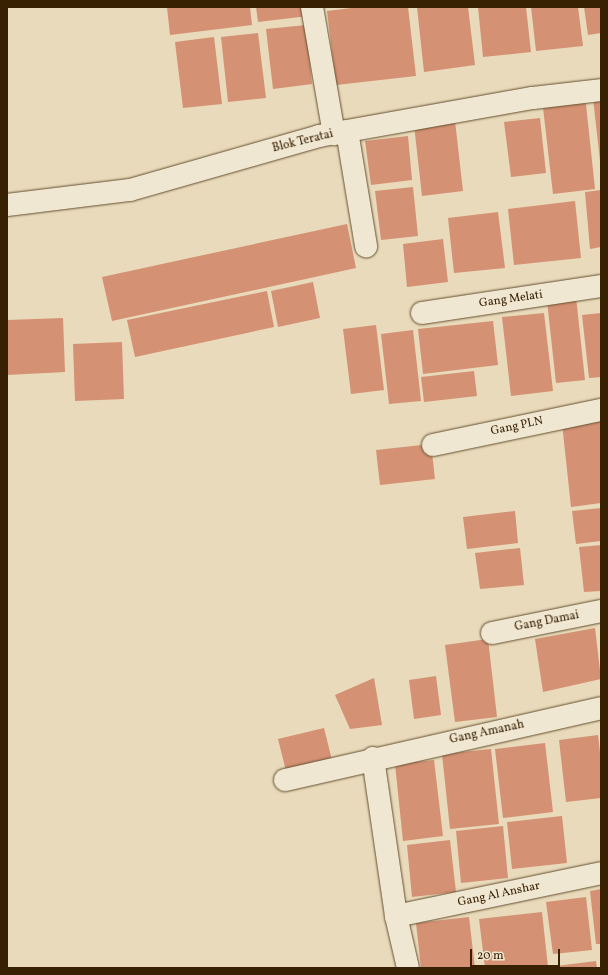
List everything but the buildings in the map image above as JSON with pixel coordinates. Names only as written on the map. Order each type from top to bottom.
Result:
[{"type":"street","points":[[312,7],[366,246]]},
{"type":"street","name":"Blok Teratai","points":[[7,205],[130,190],[319,136],[533,98],[601,90]]},
{"type":"street","name":"Gang Melati","points":[[422,313],[601,286]]},
{"type":"street","name":"Gang PLN","points":[[433,445],[601,410]]},
{"type":"street","name":"Gang Damai","points":[[492,633],[601,611]]},
{"type":"street","name":"Gang Amanah","points":[[285,780],[373,758],[601,708]]},
{"type":"street","points":[[373,758],[396,916],[408,968]]},
{"type":"street","name":"Gang Al Anshar","points":[[396,916],[601,873]]}]
